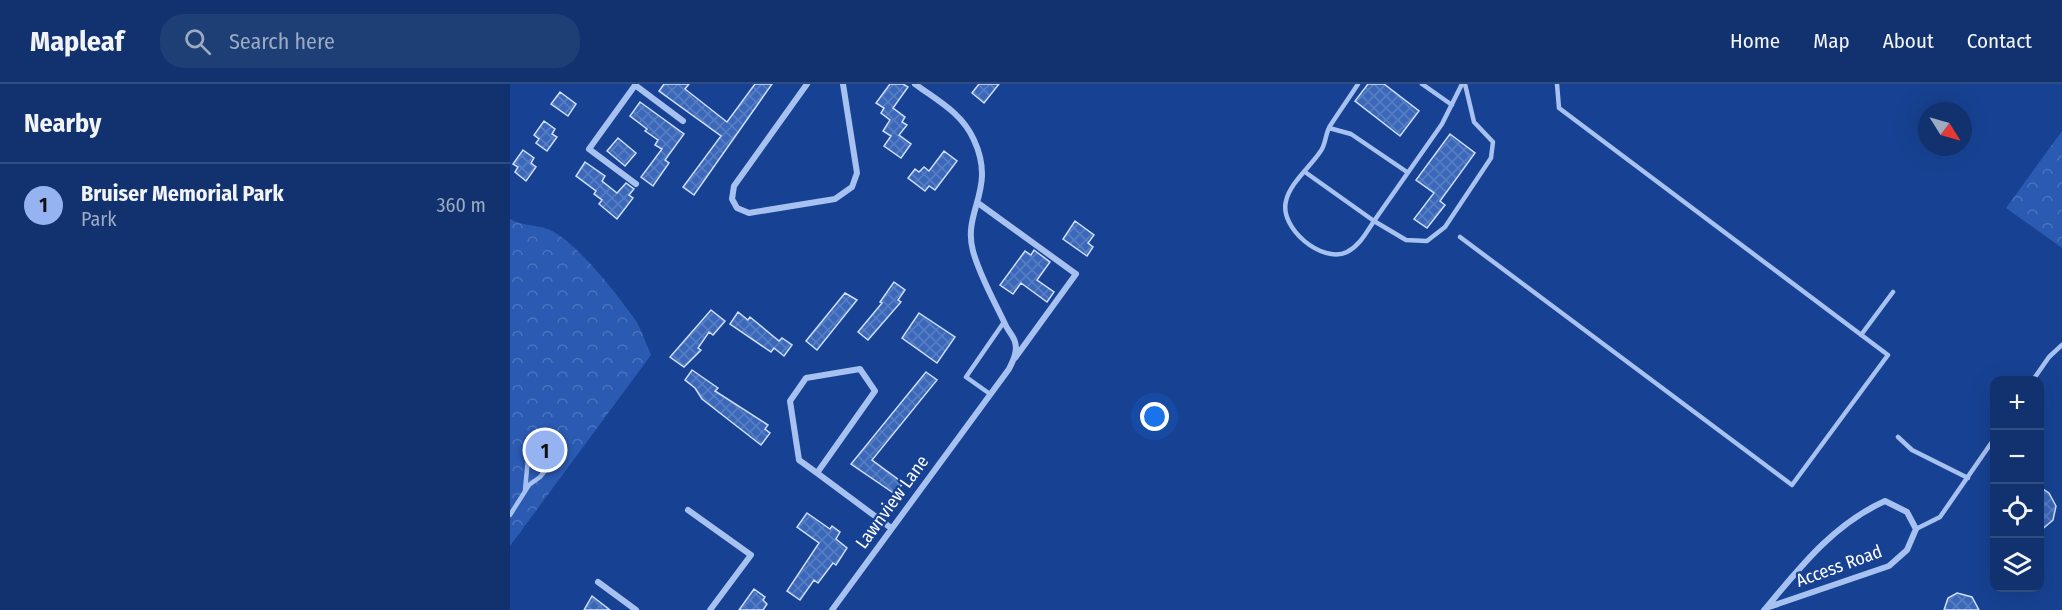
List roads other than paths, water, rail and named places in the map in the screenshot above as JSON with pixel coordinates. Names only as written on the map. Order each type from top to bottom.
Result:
[{"type":"street","points":[[636,184],[589,149],[635,84],[683,121]]},
{"type":"street","points":[[807,84],[734,186],[732,199],[741,210],[749,213],[835,199],[848,192],[857,172],[843,84]]},
{"type":"street","points":[[915,84],[962,118],[984,167],[969,238],[973,254],[1016,343],[1012,361]]},
{"type":"street","name":"Lawnview Lane","points":[[832,610],[1076,274],[978,203]]},
{"type":"street","points":[[817,473],[875,391],[860,369],[806,378],[790,402],[799,460],[891,528]]},
{"type":"street","name":"Access Road","points":[[1885,501],[1907,512],[1916,529],[1907,550],[1889,567],[1765,609],[1814,550],[1863,511],[1885,501]]},
{"type":"street","points":[[688,510],[751,555],[712,608],[721,610]]},
{"type":"street","points":[[598,582],[636,610]]},
{"type":"lane","points":[[1358,84],[1329,128],[1323,149],[1285,202],[1288,221],[1306,242],[1324,253],[1345,253],[1360,243],[1464,84]]},
{"type":"lane","points":[[1422,84],[1452,105]]},
{"type":"lane","points":[[1305,172],[1374,221],[1406,240],[1427,241],[1445,227],[1491,158],[1493,142],[1474,122],[1464,84]]},
{"type":"lane","points":[[1460,237],[1792,485],[1888,356],[1558,108],[1557,84]]},
{"type":"lane","points":[[1329,128],[1351,134],[1407,172]]},
{"type":"lane","points":[[1861,335],[1893,292]]},
{"type":"lane","points":[[990,394],[966,376],[1004,322]]},
{"type":"lane","points":[[2036,376],[2049,357],[2062,345]]},
{"type":"lane","points":[[510,515],[525,490],[560,452],[546,439],[537,437],[528,448],[525,490]]},
{"type":"lane","points":[[1898,437],[1912,450],[1968,478]]},
{"type":"lane","points":[[1916,529],[1940,517],[1990,446]]},
{"type":"place","name":"Bruiser Memorial Park","points":[[545,450]]}]
